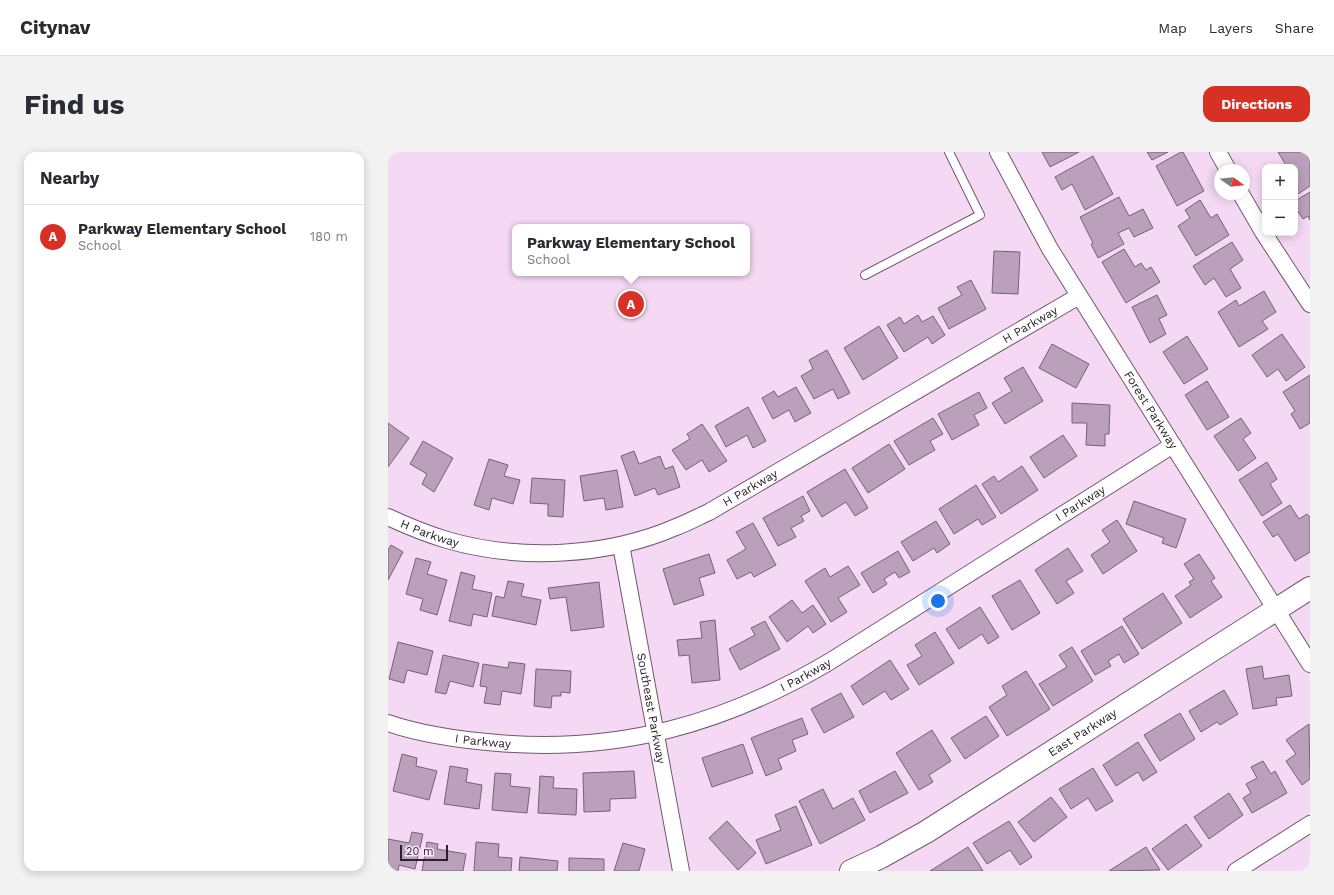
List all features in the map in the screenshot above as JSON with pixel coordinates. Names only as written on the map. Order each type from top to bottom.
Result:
[{"type":"street","name":"Forest Parkway","points":[[998,152],[1038,228],[1079,296],[1310,664]]},
{"type":"street","points":[[1218,152],[1225,164]]},
{"type":"street","points":[[1244,200],[1263,232],[1310,304]]},
{"type":"street","name":"H Parkway","points":[[388,517],[412,528],[447,540],[518,553],[555,553],[592,550],[621,545],[675,528],[709,512],[1079,296]]},
{"type":"street","name":"I Parkway","points":[[388,723],[434,735],[471,741],[527,746],[565,745],[602,742],[676,729],[730,712],[765,697],[836,658],[1173,445]]},
{"type":"street","name":"Southeast Parkway","points":[[621,545],[681,871]]},
{"type":"street","name":"East Parkway","points":[[851,871],[881,857],[926,832],[1310,588]]},
{"type":"street","points":[[1236,871],[1310,824]]},
{"type":"lane","points":[[865,275],[980,215],[949,152]]},
{"type":"building","points":[[1042,152],[1079,152],[1050,167]]},
{"type":"building","points":[[1147,152],[1168,152],[1152,160]]},
{"type":"building","points":[[1183,152],[1204,191],[1177,206],[1156,166]]},
{"type":"building","points":[[1278,152],[1305,152],[1310,161],[1310,186],[1298,194],[1298,164],[1285,164]]},
{"type":"building","points":[[1093,156],[1113,194],[1085,210],[1072,184],[1062,190],[1055,177]]},
{"type":"building","points":[[1310,192],[1310,220],[1308,216],[1303,219],[1298,212],[1298,199]]},
{"type":"building","points":[[1119,197],[1129,216],[1143,209],[1153,228],[1134,237],[1129,228],[1118,233],[1124,244],[1098,258],[1091,244],[1093,243],[1080,217]]},
{"type":"building","points":[[1200,200],[1211,218],[1217,214],[1229,235],[1196,256],[1178,226],[1190,218],[1185,210]]},
{"type":"building","points":[[1232,242],[1243,260],[1230,269],[1241,288],[1226,297],[1214,278],[1205,285],[1193,266]]},
{"type":"building","points":[[1124,249],[1135,267],[1141,263],[1146,270],[1151,267],[1160,282],[1126,303],[1102,262]]},
{"type":"building","points":[[994,251],[1020,252],[1018,294],[992,293]]},
{"type":"building","points":[[971,280],[986,309],[949,329],[938,308],[962,295],[957,287]]},
{"type":"building","points":[[1264,291],[1276,312],[1262,321],[1268,329],[1239,347],[1218,312],[1236,300],[1239,306]]},
{"type":"building","points":[[1157,295],[1167,315],[1159,319],[1166,334],[1150,343],[1132,307]]},
{"type":"building","points":[[918,315],[922,322],[933,316],[945,335],[932,344],[928,337],[904,352],[887,325],[900,317],[904,324]]},
{"type":"building","points":[[879,326],[898,358],[863,380],[844,348]]},
{"type":"building","points":[[1282,334],[1305,367],[1286,381],[1278,369],[1267,377],[1252,355]]},
{"type":"building","points":[[1187,336],[1208,369],[1184,384],[1163,352]]},
{"type":"building","points":[[1052,344],[1089,364],[1076,388],[1039,368]]},
{"type":"building","points":[[827,350],[850,393],[838,399],[833,389],[814,399],[801,376],[813,369],[809,360]]},
{"type":"building","points":[[1023,367],[1043,401],[1005,424],[992,403],[1012,391],[1004,378]]},
{"type":"building","points":[[1310,375],[1310,423],[1300,429],[1291,414],[1295,411],[1283,392]]},
{"type":"building","points":[[1207,381],[1229,417],[1207,430],[1185,395]]},
{"type":"building","points":[[796,387],[811,413],[795,422],[789,410],[773,419],[762,398],[774,391],[778,397]]},
{"type":"building","points":[[979,392],[987,408],[974,415],[979,425],[952,440],[938,414]]},
{"type":"building","points":[[1072,403],[1110,405],[1109,434],[1105,434],[1105,446],[1086,445],[1087,423],[1072,423]]},
{"type":"building","points":[[748,407],[766,441],[753,448],[747,435],[726,447],[715,426]]},
{"type":"building","points":[[933,418],[943,434],[930,441],[935,450],[909,465],[894,441]]},
{"type":"building","points":[[1241,418],[1251,433],[1243,439],[1256,458],[1238,471],[1214,436]]},
{"type":"building","points":[[388,423],[409,438],[388,467]]},
{"type":"building","points":[[702,424],[727,461],[709,472],[702,460],[686,470],[672,450],[690,439],[687,434]]},
{"type":"building","points":[[1063,435],[1077,456],[1044,478],[1030,457]]},
{"type":"building","points":[[423,441],[453,458],[434,492],[422,484],[427,474],[410,464]]},
{"type":"building","points":[[889,444],[905,469],[868,493],[852,468]]},
{"type":"building","points":[[634,451],[639,464],[660,456],[665,469],[673,466],[680,487],[658,495],[655,488],[635,496],[621,456]]},
{"type":"building","points":[[489,459],[508,465],[504,476],[520,480],[513,504],[492,498],[489,510],[474,505]]},
{"type":"building","points":[[1267,462],[1277,479],[1270,484],[1282,503],[1262,516],[1239,480]]},
{"type":"building","points":[[1022,466],[1038,490],[1001,514],[982,484],[994,476],[998,482]]},
{"type":"building","points":[[845,469],[868,508],[855,516],[846,502],[822,517],[807,492]]},
{"type":"building","points":[[617,470],[623,507],[606,510],[604,498],[584,501],[580,476]]},
{"type":"building","points":[[532,478],[565,480],[563,517],[548,516],[548,504],[530,503]]},
{"type":"building","points":[[976,485],[996,517],[982,525],[978,519],[954,534],[939,509]]},
{"type":"building","points":[[803,496],[810,511],[801,516],[804,521],[791,528],[796,537],[778,546],[763,518]]},
{"type":"building","points":[[1134,501],[1186,519],[1176,548],[1162,543],[1164,538],[1126,524]]},
{"type":"building","points":[[1290,505],[1299,519],[1307,514],[1310,517],[1310,552],[1295,561],[1278,534],[1273,537],[1263,522]]},
{"type":"building","points":[[1117,520],[1137,551],[1103,574],[1091,555],[1110,542],[1102,530]]},
{"type":"building","points":[[936,521],[950,544],[937,553],[934,548],[913,561],[901,542]]},
{"type":"building","points":[[753,523],[776,565],[754,577],[751,572],[737,579],[727,560],[746,549],[736,532]]},
{"type":"building","points":[[391,545],[403,552],[388,580],[388,550]]},
{"type":"building","points":[[1068,548],[1083,571],[1066,581],[1074,593],[1057,604],[1035,570]]},
{"type":"building","points":[[898,551],[910,572],[899,578],[895,572],[884,579],[887,584],[873,593],[861,573]]},
{"type":"building","points":[[709,554],[715,573],[699,578],[704,595],[674,605],[663,569]]},
{"type":"building","points":[[1199,554],[1215,578],[1211,581],[1222,597],[1190,618],[1175,596],[1191,585],[1189,582],[1194,579],[1184,564]]},
{"type":"building","points":[[416,558],[431,562],[427,574],[447,580],[437,615],[420,610],[423,599],[406,594]]},
{"type":"building","points":[[848,566],[860,585],[838,598],[847,612],[831,622],[805,581],[825,568],[830,577]]},
{"type":"building","points":[[461,572],[475,576],[472,589],[492,593],[487,617],[473,614],[471,626],[449,621]]},
{"type":"building","points":[[1020,580],[1040,613],[1012,630],[992,596]]},
{"type":"building","points":[[508,581],[524,584],[521,596],[541,600],[536,625],[492,616],[496,596],[504,598]]},
{"type":"building","points":[[599,582],[604,627],[571,631],[566,597],[550,599],[548,588]]},
{"type":"building","points":[[1163,593],[1182,623],[1142,649],[1123,619]]},
{"type":"building","points":[[792,600],[802,613],[813,605],[826,624],[813,633],[808,626],[787,642],[769,617]]},
{"type":"building","points":[[980,607],[999,637],[988,644],[982,634],[959,649],[946,629]]},
{"type":"building","points":[[715,620],[720,680],[692,683],[689,655],[679,656],[677,640],[702,638],[700,622]]},
{"type":"building","points":[[765,621],[780,649],[740,670],[729,649],[755,635],[751,628]]},
{"type":"building","points":[[1122,626],[1139,654],[1124,663],[1119,654],[1108,661],[1111,666],[1095,675],[1081,651]]},
{"type":"building","points":[[935,632],[954,663],[919,685],[907,665],[922,656],[915,645]]},
{"type":"building","points":[[398,642],[433,651],[427,675],[407,670],[404,683],[389,679]]},
{"type":"building","points":[[1072,647],[1093,681],[1053,706],[1039,684],[1067,667],[1059,655]]},
{"type":"building","points":[[443,655],[479,663],[473,687],[450,681],[446,694],[435,692]]},
{"type":"building","points":[[890,660],[909,689],[891,700],[885,691],[863,705],[851,686]]},
{"type":"building","points":[[509,662],[525,664],[521,694],[502,691],[500,705],[484,703],[487,687],[480,686],[483,664],[508,668]]},
{"type":"building","points":[[1262,666],[1264,679],[1289,675],[1292,696],[1276,698],[1277,705],[1253,709],[1246,669]]},
{"type":"building","points":[[536,669],[571,671],[570,693],[561,692],[561,696],[552,696],[551,708],[534,706]]},
{"type":"building","points":[[1026,671],[1050,709],[1007,736],[989,707],[1007,695],[1002,686]]},
{"type":"building","points":[[1224,690],[1238,714],[1220,725],[1217,722],[1201,732],[1189,711]]},
{"type":"building","points":[[841,693],[854,717],[824,733],[811,709]]},
{"type":"building","points":[[1180,713],[1195,739],[1160,761],[1144,735]]},
{"type":"building","points":[[986,716],[999,736],[965,759],[951,738]]},
{"type":"building","points":[[802,718],[808,734],[792,740],[796,751],[778,759],[782,769],[766,776],[751,738]]},
{"type":"building","points":[[1309,724],[1310,779],[1302,785],[1286,761],[1296,754],[1286,740]]},
{"type":"building","points":[[932,730],[951,761],[929,775],[933,782],[919,790],[896,753]]},
{"type":"building","points":[[1138,742],[1157,772],[1143,781],[1138,772],[1116,786],[1103,765]]},
{"type":"building","points":[[743,744],[753,773],[712,787],[702,758]]},
{"type":"building","points":[[402,754],[417,758],[416,766],[437,771],[429,800],[393,791]]},
{"type":"building","points":[[1263,761],[1271,774],[1275,771],[1287,793],[1252,813],[1243,798],[1251,793],[1246,784],[1257,778],[1251,767]]},
{"type":"building","points":[[450,766],[468,769],[466,782],[482,785],[479,809],[444,804]]},
{"type":"building","points":[[1093,768],[1113,801],[1096,811],[1088,798],[1071,809],[1059,789]]},
{"type":"building","points":[[634,771],[636,798],[610,799],[610,811],[584,812],[583,773]]},
{"type":"building","points":[[895,771],[908,793],[870,813],[859,791]]},
{"type":"building","points":[[495,773],[511,774],[510,786],[530,788],[527,813],[492,810]]},
{"type":"building","points":[[540,776],[554,777],[553,788],[577,789],[576,815],[538,813]]},
{"type":"building","points":[[823,789],[833,809],[853,798],[865,820],[820,844],[799,801]]},
{"type":"building","points":[[1229,793],[1243,815],[1209,839],[1194,817]]},
{"type":"building","points":[[1051,797],[1067,817],[1034,842],[1018,822]]},
{"type":"building","points":[[796,806],[812,845],[766,864],[756,840],[781,830],[775,815]]},
{"type":"building","points":[[727,821],[756,853],[738,870],[709,838]]},
{"type":"building","points":[[1009,821],[1032,857],[1020,865],[1010,850],[987,864],[973,843]]},
{"type":"building","points":[[1186,824],[1202,846],[1168,870],[1152,849]]},
{"type":"building","points":[[412,832],[423,834],[415,869],[399,865],[398,871],[388,871],[388,839],[409,843]]},
{"type":"building","points":[[427,842],[438,844],[437,849],[466,854],[463,871],[422,871]]},
{"type":"building","points":[[476,842],[499,844],[498,857],[512,858],[511,871],[474,871]]},
{"type":"building","points":[[623,843],[645,849],[639,871],[614,871]]},
{"type":"building","points":[[968,847],[983,871],[930,871]]},
{"type":"building","points":[[1146,847],[1160,870],[1109,871]]},
{"type":"building","points":[[520,857],[558,861],[557,871],[519,871]]},
{"type":"building","points":[[569,858],[604,859],[604,871],[569,871]]},
{"type":"place","name":"Parkway Elementary School","points":[[631,304]]}]
